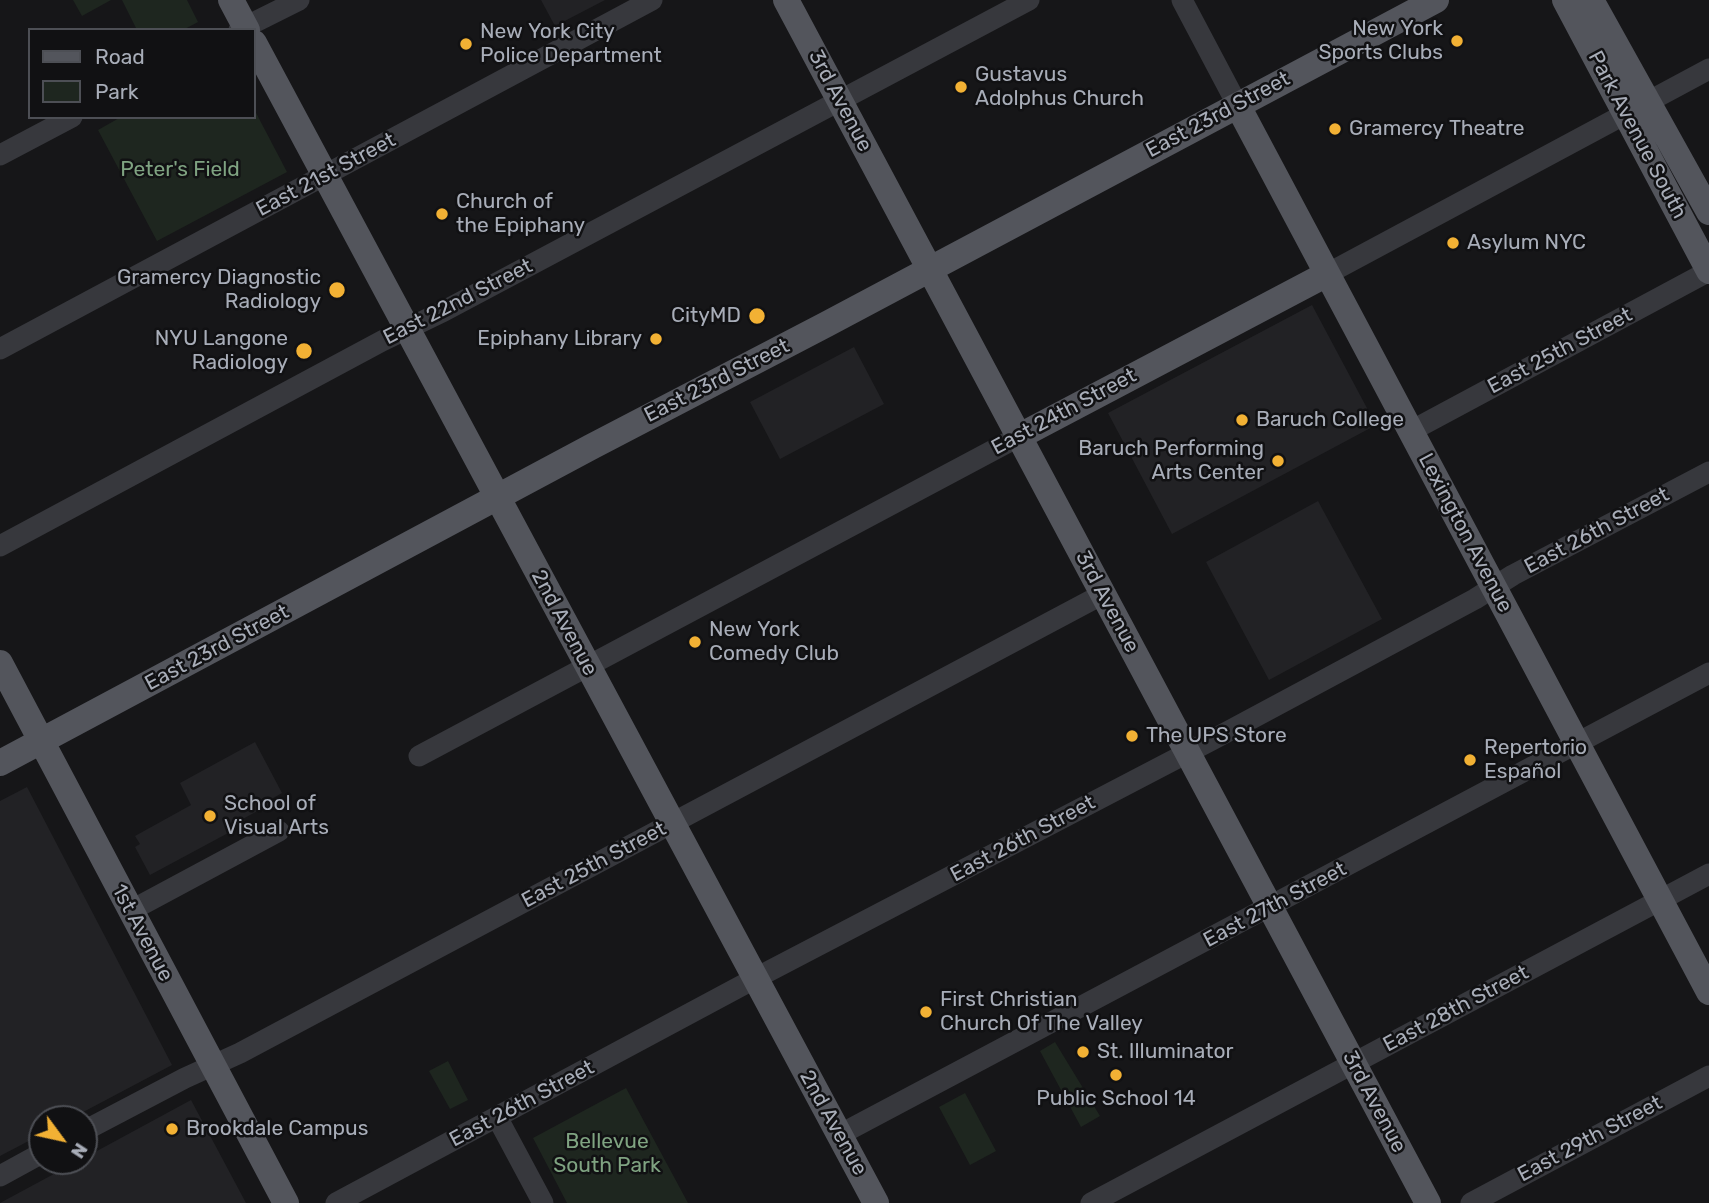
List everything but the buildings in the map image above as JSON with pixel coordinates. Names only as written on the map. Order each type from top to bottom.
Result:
[{"type":"main road","name":"2nd Avenue","points":[[231,0],[244,28]]},
{"type":"main road","name":"3rd Avenue","points":[[786,0],[1427,1203]]},
{"type":"main road","name":"East 23rd Street","points":[[0,763],[1436,0]]},
{"type":"main road","name":"Park Avenue South","points":[[1564,0],[1636,107],[1664,127],[1709,212]]},
{"type":"main road","name":"Park Avenue South","points":[[1591,0],[1709,271]]},
{"type":"main road","name":"2nd Avenue","points":[[256,50],[876,1203]]},
{"type":"main road","name":"Lexington Avenue","points":[[1238,106],[1709,992]]},
{"type":"main road","name":"East 24th Street","points":[[1018,437],[1326,274]]},
{"type":"main road","name":"1st Avenue","points":[[0,663],[286,1203]]},
{"type":"street","points":[[253,28],[299,0]]},
{"type":"street","name":"East 21st Street","points":[[0,349],[652,0]]},
{"type":"street","name":"East 22nd Street","points":[[0,546],[1029,0]]},
{"type":"street","name":"Lexington Avenue","points":[[1182,0],[1238,106]]},
{"type":"street","name":"East 24th Street","points":[[1326,274],[1709,69]]},
{"type":"street","points":[[0,155],[68,119]]},
{"type":"street","name":"East 25th Street","points":[[1411,431],[1709,271]]},
{"type":"street","name":"East 24th Street","points":[[419,756],[1018,437]]},
{"type":"street","name":"East 26th Street","points":[[336,1203],[1475,599],[1709,472]]},
{"type":"street","name":"East 25th Street","points":[[98,1124],[1103,594]]},
{"type":"street","name":"East 27th Street","points":[[839,1135],[1709,673]]},
{"type":"street","points":[[130,911],[279,831]]},
{"type":"street","name":"East 28th Street","points":[[1091,1203],[1709,874]]},
{"type":"street","name":"East 29th Street","points":[[1471,1203],[1709,1076]]},
{"type":"street","points":[[497,1117],[543,1203]]},
{"type":"street","points":[[0,1175],[28,1160]]},
{"type":"shaded area","points":[[541,0],[605,0],[555,26]]},
{"type":"shaded area","name":"Baruch College","points":[[1312,305],[1376,425],[1172,534],[1108,413]]},
{"type":"shaded area","points":[[854,347],[884,404],[780,459],[750,402]]},
{"type":"shaded area","points":[[1318,501],[1382,619],[1269,680],[1206,562]]},
{"type":"shaded area","name":"School of Visual Arts","points":[[255,742],[282,793],[273,798],[274,802],[228,827],[230,832],[150,875],[135,847],[140,844],[135,836],[191,805],[180,783]]},
{"type":"shaded area","points":[[27,787],[172,1065],[96,1105],[28,1105],[28,1141],[0,1156],[0,801]]},
{"type":"shaded area","name":"Brookdale Campus","points":[[191,1100],[246,1203],[0,1203],[52,1175],[98,1175],[98,1150]]},
{"type":"green space","points":[[73,0],[111,0],[82,16]]},
{"type":"green space","points":[[122,0],[187,0],[198,22],[187,28],[136,28]]},
{"type":"green space","name":"Peter's Field","points":[[256,113],[287,172],[157,241],[98,130],[117,119],[256,119]]},
{"type":"green space","points":[[1055,1042],[1100,1116],[1081,1127],[1040,1051]]},
{"type":"green space","points":[[448,1061],[468,1100],[450,1109],[429,1071]]},
{"type":"green space","name":"Bellevue South Park","points":[[626,1088],[688,1203],[567,1203],[533,1138]]},
{"type":"green space","points":[[965,1093],[996,1151],[970,1165],[939,1107]]},
{"type":"place","name":"New York Sports Clubs","points":[[1457,41]]},
{"type":"place","name":"New York City Police Department","points":[[466,44]]},
{"type":"place","name":"Gustavus Adolphus Church","points":[[961,87]]},
{"type":"place","name":"Gramercy Theatre","points":[[1335,129]]},
{"type":"place","name":"Church of the Epiphany","points":[[442,214]]},
{"type":"place","name":"Asylum NYC","points":[[1453,243]]},
{"type":"place","name":"Gramercy Diagnostic Radiology","points":[[337,290]]},
{"type":"place","name":"CityMD","points":[[757,316]]},
{"type":"place","name":"Epiphany Library","points":[[656,339]]},
{"type":"place","name":"NYU Langone Radiology","points":[[304,351]]},
{"type":"place","name":"Baruch College","points":[[1242,420]]},
{"type":"place","name":"Baruch Performing Arts Center","points":[[1278,461]]},
{"type":"place","name":"New York Comedy Club","points":[[695,642]]},
{"type":"place","name":"The UPS Store","points":[[1132,736]]},
{"type":"place","name":"Repertorio Español","points":[[1470,760]]},
{"type":"place","name":"School of Visual Arts","points":[[210,816]]},
{"type":"place","name":"First Christian Church Of The Valley","points":[[926,1012]]},
{"type":"place","name":"St. Illuminator","points":[[1083,1052]]},
{"type":"place","name":"Public School 14","points":[[1116,1075]]},
{"type":"place","name":"Brookdale Campus","points":[[172,1129]]}]
